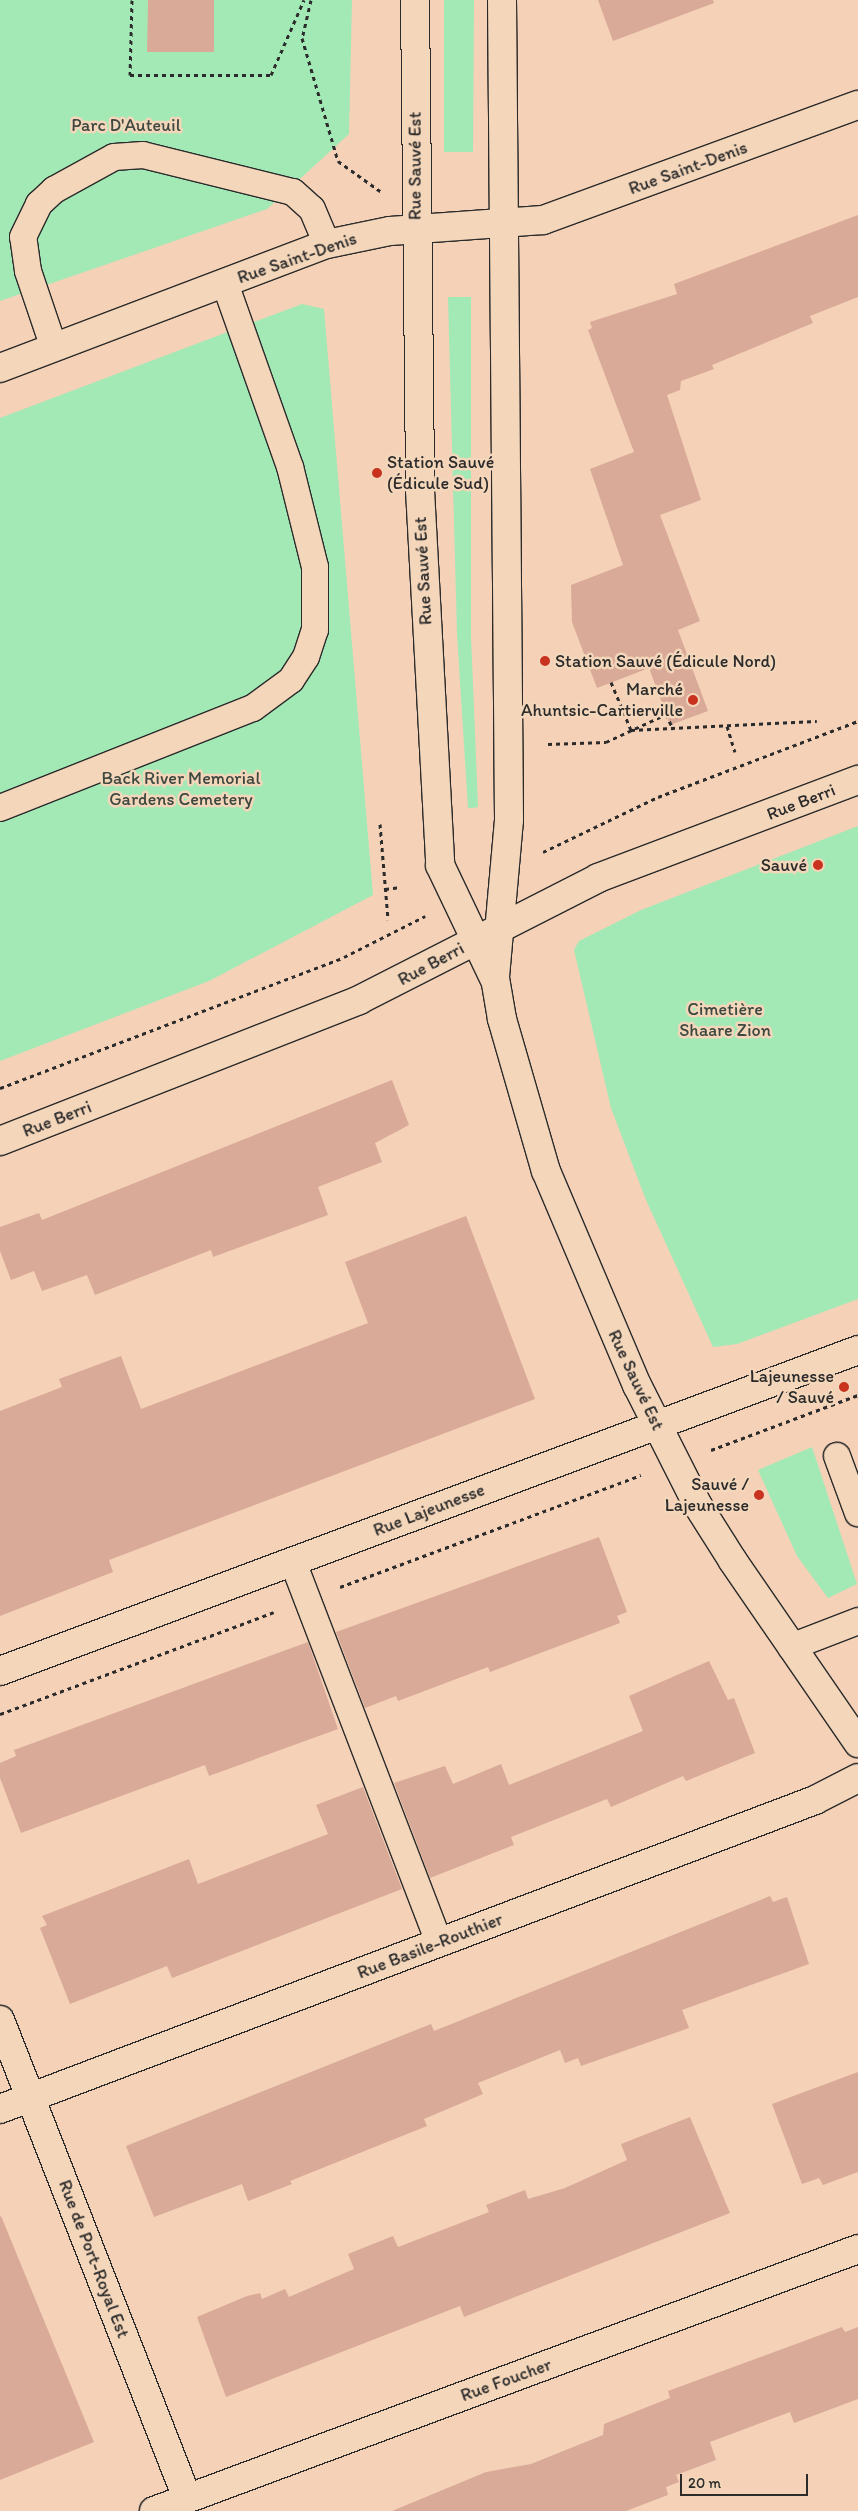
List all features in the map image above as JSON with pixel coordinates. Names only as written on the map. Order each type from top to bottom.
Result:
[{"type":"main road","name":"Rue Sauvé Est","points":[[415,0],[414,231],[420,490],[440,865],[488,934]]},
{"type":"main road","name":"Rue Sauvé Est","points":[[502,0],[501,226],[508,820],[488,934],[495,978],[516,1076],[546,1171],[574,1245],[656,1423],[698,1504],[791,1647],[858,1743]]},
{"type":"main road","name":"Rue Saint-Denis","points":[[0,368],[328,244],[365,234],[501,226],[562,214],[858,105]]},
{"type":"main road","name":"Rue Berri","points":[[0,1141],[308,1022],[605,875],[858,780]]},
{"type":"main road","name":"Rue Lajeunesse","points":[[0,1671],[293,1562],[656,1423],[858,1350]]},
{"type":"main road","name":"Rue Basile-Routhier","points":[[0,2109],[815,1800],[858,1778]]},
{"type":"main road","name":"Rue de Port-Royal Est","points":[[0,2020],[187,2498]]},
{"type":"main road","name":"Rue Foucher","points":[[154,2511],[858,2249]]},
{"type":"lane","points":[[54,348],[28,271],[23,237],[39,204],[54,190],[114,157],[143,155],[293,192],[312,209],[328,244]]},
{"type":"lane","points":[[0,808],[253,708],[291,680],[306,657],[315,630],[315,567],[282,440],[225,283]]},
{"type":"lane","points":[[837,1456],[858,1513]]},
{"type":"lane","points":[[293,1562],[440,1943]]},
{"type":"lane","points":[[791,1647],[858,1621]]},
{"type":"path","points":[[132,0],[130,75],[271,75],[304,0]]},
{"type":"path","points":[[311,0],[302,38],[338,161],[373,183]]},
{"type":"path","points":[[611,682],[631,730]]},
{"type":"path","points":[[548,744],[606,742],[684,706]]},
{"type":"path","points":[[666,714],[673,729]]},
{"type":"path","points":[[631,730],[817,721]]},
{"type":"path","points":[[582,830],[858,721]]},
{"type":"path","points":[[727,726],[735,752]]},
{"type":"path","points":[[380,824],[388,920]]},
{"type":"path","points":[[385,889],[401,887]]},
{"type":"path","points":[[0,1088],[317,968],[402,928]]},
{"type":"path","points":[[740,1440],[858,1395]]},
{"type":"path","points":[[333,1590],[597,1490]]},
{"type":"path","points":[[0,1714],[284,1608]]},
{"type":"green space","name":"Parc D'Auteuil","points":[[0,0],[352,0],[349,134],[267,209],[0,301]]},
{"type":"green space","points":[[444,0],[474,0],[473,152],[444,152]]},
{"type":"green space","points":[[448,297],[471,297],[471,636],[478,807],[473,808],[468,808],[457,634]]},
{"type":"green space","name":"Back River Memorial Gardens Cemetery","points":[[302,304],[324,309],[373,895],[209,981],[0,1061],[0,418]]},
{"type":"green space","name":"Cimetière Shaare Zion","points":[[858,826],[858,1299],[737,1344],[713,1347],[646,1200],[611,1108],[574,950],[579,941],[641,910]]},
{"type":"green space","points":[[812,1447],[857,1584],[828,1598],[797,1556],[758,1470]]},
{"type":"building","points":[[148,0],[214,0],[214,52],[147,52]]},
{"type":"building","points":[[598,0],[713,0],[714,3],[613,41]]},
{"type":"building","points":[[858,215],[858,297],[810,316],[813,323],[712,365],[714,369],[681,381],[680,390],[667,395],[701,500],[660,515],[700,621],[678,630],[708,711],[670,725],[649,668],[597,688],[572,622],[571,585],[623,565],[590,469],[634,452],[588,330],[592,328],[590,322],[677,294],[674,284]]},
{"type":"building","points":[[392,1080],[409,1125],[375,1143],[382,1162],[318,1187],[328,1215],[213,1257],[211,1250],[95,1295],[87,1275],[42,1291],[34,1271],[11,1280],[0,1251],[0,1227],[39,1213],[42,1220]]},
{"type":"building","points":[[466,1216],[535,1399],[109,1560],[113,1572],[0,1616],[0,1411],[62,1387],[59,1379],[121,1356],[141,1409],[368,1323],[345,1262]]},
{"type":"building","points":[[599,1537],[627,1612],[617,1616],[620,1623],[490,1672],[488,1667],[398,1701],[396,1696],[365,1708],[336,1632]]},
{"type":"building","points":[[308,1642],[338,1729],[209,1776],[205,1765],[21,1833],[0,1778],[0,1763],[16,1756],[14,1750]]},
{"type":"building","points":[[709,1661],[728,1700],[734,1698],[755,1753],[686,1781],[683,1776],[611,1807],[607,1799],[511,1837],[514,1845],[430,1878],[394,1783],[445,1766],[453,1784],[501,1764],[509,1785],[643,1731],[629,1696]]},
{"type":"building","points":[[363,1787],[402,1889],[172,1978],[167,1966],[70,2004],[40,1928],[47,1925],[42,1916],[189,1859],[198,1884],[328,1834],[316,1805]]},
{"type":"building","points":[[770,1896],[773,1902],[787,1897],[809,1964],[682,2010],[689,2028],[581,2066],[578,2058],[565,2063],[560,2050],[478,2083],[483,2094],[424,2119],[427,2126],[290,2181],[292,2184],[248,2201],[242,2184],[154,2217],[126,2146],[431,2024],[434,2031]]},
{"type":"building","points":[[858,2072],[858,2172],[823,2185],[819,2178],[802,2184],[772,2104]]},
{"type":"building","points":[[690,2117],[730,2213],[464,2317],[460,2306],[226,2397],[197,2317],[247,2296],[260,2293],[262,2299],[285,2289],[289,2297],[354,2269],[348,2254],[393,2236],[398,2247],[489,2212],[486,2205],[525,2190],[528,2199],[565,2188],[627,2160],[621,2144]]},
{"type":"building","points":[[0,2217],[94,2442],[0,2480]]},
{"type":"building","points":[[842,2327],[845,2332],[858,2327],[858,2399],[794,2423],[790,2412],[710,2442],[716,2460],[676,2475],[679,2482],[666,2487],[668,2495],[626,2511],[392,2511],[486,2472],[531,2464],[603,2435],[604,2424],[670,2398],[668,2391]]},
{"type":"place","name":"Station Sauvé (Édicule Sud)","points":[[377,473]]},
{"type":"place","name":"Station Sauvé (Édicule Nord)","points":[[545,661]]},
{"type":"place","name":"Marché Ahuntsic-Cartierville","points":[[693,700]]},
{"type":"place","name":"Sauvé","points":[[818,865]]},
{"type":"place","name":"Lajeunesse / Sauvé","points":[[844,1387]]},
{"type":"place","name":"Sauvé / Lajeunesse","points":[[759,1495]]}]
